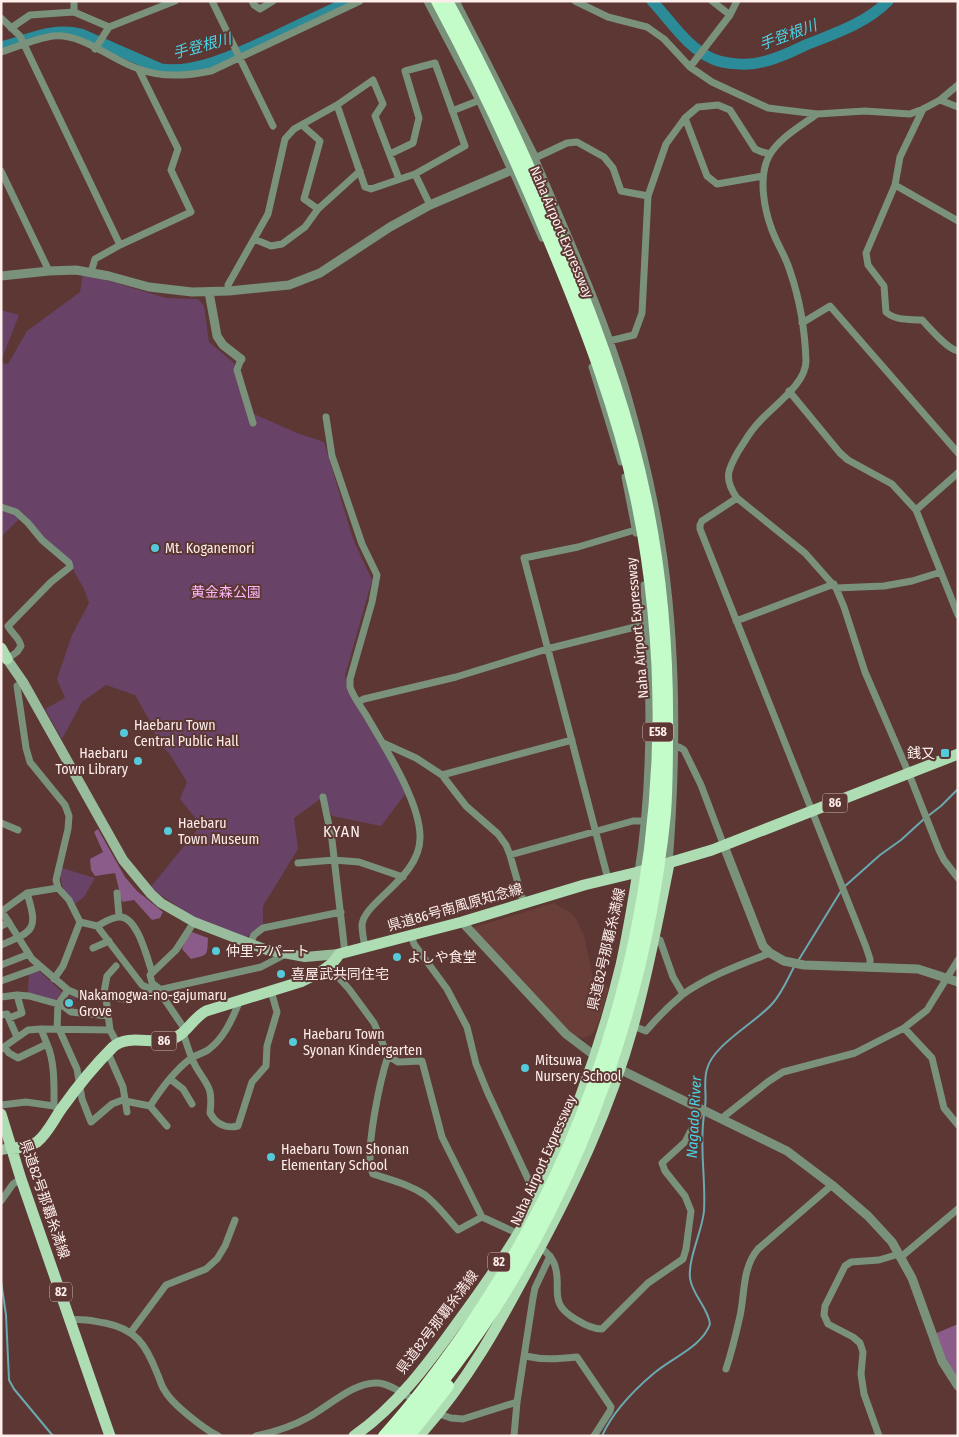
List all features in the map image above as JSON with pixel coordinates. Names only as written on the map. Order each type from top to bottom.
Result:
[{"type":"highway","name":"Naha Airport Expressway","points":[[384,1436],[485,1313],[549,1189],[591,1091],[625,984],[640,918],[649,862],[654,811],[659,706],[646,552],[623,443],[608,393],[592,346],[532,197],[497,120],[437,1]]},
{"type":"highway","name":"Naha Airport Expressway","points":[[396,1436],[452,1368],[485,1313],[539,1232],[580,1146],[601,1094],[634,986],[650,917],[665,811],[667,757],[667,676],[661,597],[655,550],[641,478],[617,390],[573,268],[541,192],[493,90],[447,1]]},
{"type":"highway","points":[[374,1436],[485,1313]]},
{"type":"highway","points":[[409,1436],[444,1392],[461,1365],[485,1313]]},
{"type":"main road","points":[[1,648],[3,659],[23,682],[123,860],[151,894],[162,903],[194,922],[250,944],[305,958],[342,954]]},
{"type":"main road","name":"県道86号南風原知念線","points":[[342,954],[462,922],[608,879],[668,864],[724,846],[958,754]]},
{"type":"main road","name":"82","points":[[419,1436],[460,1386],[493,1334],[541,1246],[578,1172],[606,1108],[633,1026],[654,938],[668,864]]},
{"type":"main road","name":"県道82号那覇糸満線","points":[[354,1436],[383,1413],[402,1393],[447,1338],[518,1234],[538,1196],[562,1142],[594,1056],[614,993],[622,962],[638,872]]},
{"type":"main road","name":"86","points":[[117,1044],[135,1040],[164,1041],[178,1037],[185,1032],[199,1014],[300,982],[328,966],[342,954]]},
{"type":"main road","points":[[6,1149],[27,1146],[39,1140],[47,1131],[57,1108],[117,1044]]},
{"type":"main road","name":"県道82号那覇糸満線","points":[[1,1114],[6,1149],[21,1179],[110,1436]]},
{"type":"street","points":[[74,1],[74,12]]},
{"type":"street","points":[[95,48],[109,27],[175,1]]},
{"type":"street","points":[[212,1],[273,126]]},
{"type":"street","points":[[252,1],[254,5],[260,8],[273,1]]},
{"type":"street","points":[[1,52],[53,36],[80,40],[139,70],[167,76],[197,74],[211,71],[360,1]]},
{"type":"street","points":[[428,1],[480,100],[560,280],[586,345],[624,472],[643,566],[647,624],[650,742],[638,872]]},
{"type":"street","points":[[455,1],[534,158],[578,259],[609,341],[639,437],[664,558],[672,630],[675,748],[668,864]]},
{"type":"street","points":[[575,1],[608,17],[647,27],[664,39],[690,67],[712,82],[768,108],[817,114],[865,111],[910,114],[940,100],[958,85]]},
{"type":"street","points":[[712,1],[730,15]]},
{"type":"street","points":[[690,67],[730,15],[737,1]]},
{"type":"street","points":[[11,28],[30,15],[74,12],[109,27]]},
{"type":"street","points":[[1,18],[20,36],[120,245]]},
{"type":"street","points":[[351,179],[371,189],[415,174],[465,146],[434,63],[405,71],[419,118],[413,144],[390,154]]},
{"type":"street","points":[[91,272],[95,260],[120,245],[191,212],[171,170],[178,149],[139,70]]},
{"type":"street","points":[[229,291],[228,285],[268,214],[285,140],[294,129],[337,105],[374,80],[383,104],[375,116],[399,179]]},
{"type":"street","points":[[452,111],[480,100]]},
{"type":"street","points":[[940,100],[958,107]]},
{"type":"street","points":[[337,105],[365,187]]},
{"type":"street","points":[[609,341],[634,335],[642,313],[648,196],[666,144],[685,118],[698,107],[718,105],[730,110],[755,149],[770,154]]},
{"type":"street","points":[[923,109],[900,157],[895,185],[866,254],[868,265],[884,286],[886,312],[897,318],[922,320],[950,347],[958,350]]},
{"type":"street","points":[[817,114],[786,136],[770,154],[763,176],[768,216],[772,230],[790,270],[798,299],[806,363],[802,376],[754,427],[729,467],[728,479],[731,489],[737,498],[805,553],[835,586],[844,607],[865,672],[910,774],[939,850],[958,878]]},
{"type":"street","points":[[685,118],[707,176],[717,184],[763,176]]},
{"type":"street","points":[[302,125],[320,141],[304,199],[318,209]]},
{"type":"street","points":[[534,158],[567,143],[577,142],[604,157],[613,168],[621,191],[648,196]]},
{"type":"street","points":[[1,276],[49,271],[91,272],[164,290],[209,292],[277,287],[312,277],[330,268],[390,226],[512,170]]},
{"type":"street","points":[[1,171],[49,271]]},
{"type":"street","points":[[254,239],[271,246],[282,244],[305,227],[318,209],[360,171]]},
{"type":"street","points":[[415,174],[430,206]]},
{"type":"street","points":[[895,185],[958,221]]},
{"type":"street","points":[[209,292],[217,336],[223,346],[241,359],[236,370],[253,423]]},
{"type":"street","points":[[802,323],[830,306],[958,453]]},
{"type":"street","points":[[789,391],[840,453],[848,460],[892,484],[916,510],[958,615]]},
{"type":"street","points":[[326,417],[332,456],[362,544],[377,575],[372,602],[350,679],[352,691],[402,777],[420,830],[419,848],[412,864],[403,877],[370,909],[365,917],[362,924],[365,948]]},
{"type":"street","points":[[916,510],[958,473]]},
{"type":"street","points":[[737,498],[702,521],[700,525],[736,621],[866,948],[870,959],[870,968]]},
{"type":"street","points":[[1,507],[16,512],[70,566],[51,582],[8,626],[20,640],[21,646],[17,652],[3,659]]},
{"type":"street","points":[[608,879],[524,558],[578,547],[635,530]]},
{"type":"street","points":[[736,621],[835,586],[884,586],[912,581],[941,572]]},
{"type":"street","points":[[358,702],[364,698],[456,677],[547,649],[647,624]]},
{"type":"street","points":[[23,682],[17,686],[26,748],[30,762],[65,804],[69,816],[68,829],[56,880],[58,888],[69,900],[80,922],[63,966],[54,979]]},
{"type":"street","points":[[442,775],[572,740]]},
{"type":"street","points":[[383,743],[416,758],[442,775],[466,806],[498,834],[510,855],[524,904]]},
{"type":"street","points":[[675,748],[679,747],[684,750],[702,785],[763,946],[770,954],[784,962],[804,965],[918,969],[958,982]]},
{"type":"street","points":[[323,797],[341,912],[342,954]]},
{"type":"street","points":[[510,855],[633,821],[644,821]]},
{"type":"street","points":[[1,823],[18,830]]},
{"type":"street","points":[[298,863],[334,860],[360,862],[403,877]]},
{"type":"street","points":[[58,888],[27,893],[2,910],[29,954],[40,967],[68,990],[82,996],[105,998],[148,997],[159,992],[261,967],[284,954]]},
{"type":"street","points":[[1,945],[19,938],[30,930],[33,914],[27,893]]},
{"type":"street","points":[[117,893],[119,916]]},
{"type":"street","points":[[250,944],[254,935],[263,928],[341,912]]},
{"type":"street","points":[[80,922],[97,926],[119,916],[128,919],[133,924],[152,972]]},
{"type":"street","points":[[1,926],[9,922]]},
{"type":"street","points":[[194,922],[176,950],[152,972],[150,980],[185,1032],[192,1058],[210,1087],[212,1098],[210,1113],[220,1124],[230,1128],[238,1126],[252,1082],[266,1066],[267,1046],[277,1012],[271,991]]},
{"type":"street","points":[[462,922],[566,1034],[594,1056],[787,1151],[832,1185],[882,1229],[900,1255],[912,1278],[942,1361],[958,1386]]},
{"type":"street","points":[[97,926],[142,985],[159,992]]},
{"type":"street","points":[[411,935],[414,944],[437,974],[461,1014],[467,1027],[476,1064],[487,1091],[538,1196]]},
{"type":"street","points":[[654,938],[660,940],[673,976],[683,994]]},
{"type":"street","points":[[93,948],[109,941]]},
{"type":"street","points":[[1,965],[29,954]]},
{"type":"street","points":[[633,1026],[646,1031],[683,994],[725,971],[770,954]]},
{"type":"street","points":[[722,1118],[783,1072],[854,1053],[904,1028],[927,1010],[958,960]]},
{"type":"street","points":[[116,966],[107,976],[105,998],[110,1030],[117,1044]]},
{"type":"street","points":[[328,966],[349,989],[374,1023],[388,1056],[398,1062],[422,1061],[424,1064],[442,1137],[482,1217],[541,1246],[555,1264],[558,1301],[567,1314],[595,1329],[602,1329],[648,1283],[683,1259],[691,1211],[685,1196],[665,1171],[662,1162],[685,1142],[702,1109]]},
{"type":"street","points":[[1,981],[40,967]]},
{"type":"street","points":[[68,990],[58,1003],[58,1029],[77,1069],[82,1099],[91,1122],[112,1104],[125,1100],[150,1106],[167,1126]]},
{"type":"street","points":[[17,995],[22,1013],[5,1017],[17,1038]]},
{"type":"street","points":[[1,997],[29,996],[58,1003],[66,1010],[72,1012],[108,1016]]},
{"type":"street","points":[[150,1106],[170,1079],[192,1058],[210,1049],[220,1039],[238,1006],[236,1002]]},
{"type":"street","points":[[904,1028],[932,1058],[944,1108],[958,1125]]},
{"type":"street","points":[[1,1105],[26,1102],[57,1108],[50,1053],[41,1029]]},
{"type":"street","points":[[47,1044],[18,1058],[2,1048],[28,1030],[110,1030]]},
{"type":"street","points":[[108,1053],[123,1087],[127,1112]]},
{"type":"street","points":[[388,1056],[382,1074],[376,1107],[370,1169],[373,1174],[406,1184],[424,1194],[435,1203],[458,1230],[482,1217]]},
{"type":"street","points":[[170,1079],[184,1089],[192,1104]]},
{"type":"street","points":[[1,1201],[13,1184],[21,1179]]},
{"type":"street","points":[[726,1369],[741,1314],[747,1266],[751,1256],[832,1185]]},
{"type":"street","points":[[879,1436],[864,1394],[861,1374],[863,1352],[860,1343],[828,1324],[824,1315],[825,1306],[845,1266],[851,1262],[879,1260],[900,1255],[958,1208]]},
{"type":"street","points":[[131,1332],[166,1285],[206,1269],[217,1259],[225,1246],[235,1220]]},
{"type":"street","points":[[514,1436],[532,1298],[550,1256]]},
{"type":"street","points":[[70,1320],[84,1319],[110,1324],[131,1332],[142,1343],[148,1353],[167,1395],[204,1428],[218,1436]]},
{"type":"street","points":[[525,1356],[540,1360],[577,1357],[611,1407],[610,1412],[594,1436]]},
{"type":"street","points":[[256,1436],[285,1429],[308,1418],[355,1387],[365,1383],[384,1383],[438,1414],[451,1418],[463,1419],[517,1402]]},
{"type":"shaded area","points":[[98,829],[125,877],[137,891],[163,912],[160,918],[152,920],[134,900],[122,902],[115,873],[95,876],[91,870],[90,859],[103,852],[94,832]]},
{"type":"shaded area","points":[[554,903],[571,913],[576,919],[584,935],[593,978],[606,983],[608,989],[598,1025],[592,1034],[583,1038],[571,1034],[472,928]]},
{"type":"shaded area","points":[[192,932],[208,938],[206,954],[191,959],[182,949]]},
{"type":"shaded area","points":[[958,1324],[958,1383],[932,1335]]},
{"type":"green space","name":"黄金森公園","points":[[83,273],[166,298],[198,299],[204,306],[209,342],[234,363],[247,411],[297,433],[324,442],[353,539],[372,580],[345,676],[349,692],[406,793],[381,826],[332,816],[323,797],[294,818],[298,849],[263,906],[263,925],[246,938],[195,918],[150,888],[201,825],[180,799],[187,782],[169,753],[155,740],[154,728],[135,695],[106,685],[82,702],[62,739],[45,709],[65,698],[57,679],[72,635],[89,603],[84,589],[66,557],[20,518],[1,539],[1,363],[8,364],[27,331],[80,292]]},
{"type":"green space","points":[[1,310],[19,315],[2,359],[1,358]]},
{"type":"green space","points":[[62,868],[95,878],[84,897],[75,904],[65,892],[62,884]]},
{"type":"green space","points":[[39,971],[62,992],[55,1001],[28,993],[29,973]]},
{"type":"green space","points":[[70,996],[75,998],[74,1011],[65,1003],[66,998]]},
{"type":"waterway","name":"手登根川","points":[[1,47],[40,35],[70,32],[81,34],[161,69],[175,70],[205,65],[220,60],[350,1]]},
{"type":"waterway","name":"手登根川","points":[[652,1],[695,48],[718,61],[744,64],[774,59],[840,31],[870,15],[888,1]]},
{"type":"waterway","name":"Nagado River","points":[[928,816],[958,789]]},
{"type":"waterway","name":"Nagado River","points":[[844,887],[924,819]]},
{"type":"waterway","name":"Nagado River","points":[[798,961],[841,891]]},
{"type":"waterway","name":"Nagado River","points":[[705,1107],[706,1074],[711,1060],[717,1051],[776,1000],[794,967]]},
{"type":"waterway","name":"Nagado River","points":[[602,1436],[612,1418],[631,1394],[660,1368],[693,1346],[706,1332],[710,1324],[690,1278],[691,1262],[704,1211],[702,1139],[704,1115]]},
{"type":"waterway","points":[[1,1281],[6,1315],[9,1380],[14,1389],[53,1436]]},
{"type":"place","name":"Mt. Koganemori","points":[[155,548]]},
{"type":"place","name":"Haebaru Town Central Public Hall","points":[[124,733]]},
{"type":"place","name":"銭又","points":[[945,753]]},
{"type":"place","name":"Haebaru Town Library","points":[[138,761]]},
{"type":"place","name":"Haebaru Town Museum","points":[[168,831]]},
{"type":"place","name":"仲里アパート","points":[[216,951]]},
{"type":"place","name":"よしや食堂","points":[[397,957]]},
{"type":"place","name":"喜屋武共同住宅","points":[[281,974]]},
{"type":"place","name":"Nakamogwa-no-gajumaru Grove","points":[[69,1003]]},
{"type":"place","name":"Haebaru Town Syonan Kindergarten","points":[[293,1042]]},
{"type":"place","name":"Mitsuwa Nursery School","points":[[525,1068]]},
{"type":"place","name":"Haebaru Town Shonan Elementary School","points":[[271,1157]]},
{"type":"district","name":"KYAN","points":[[342,831]]}]
